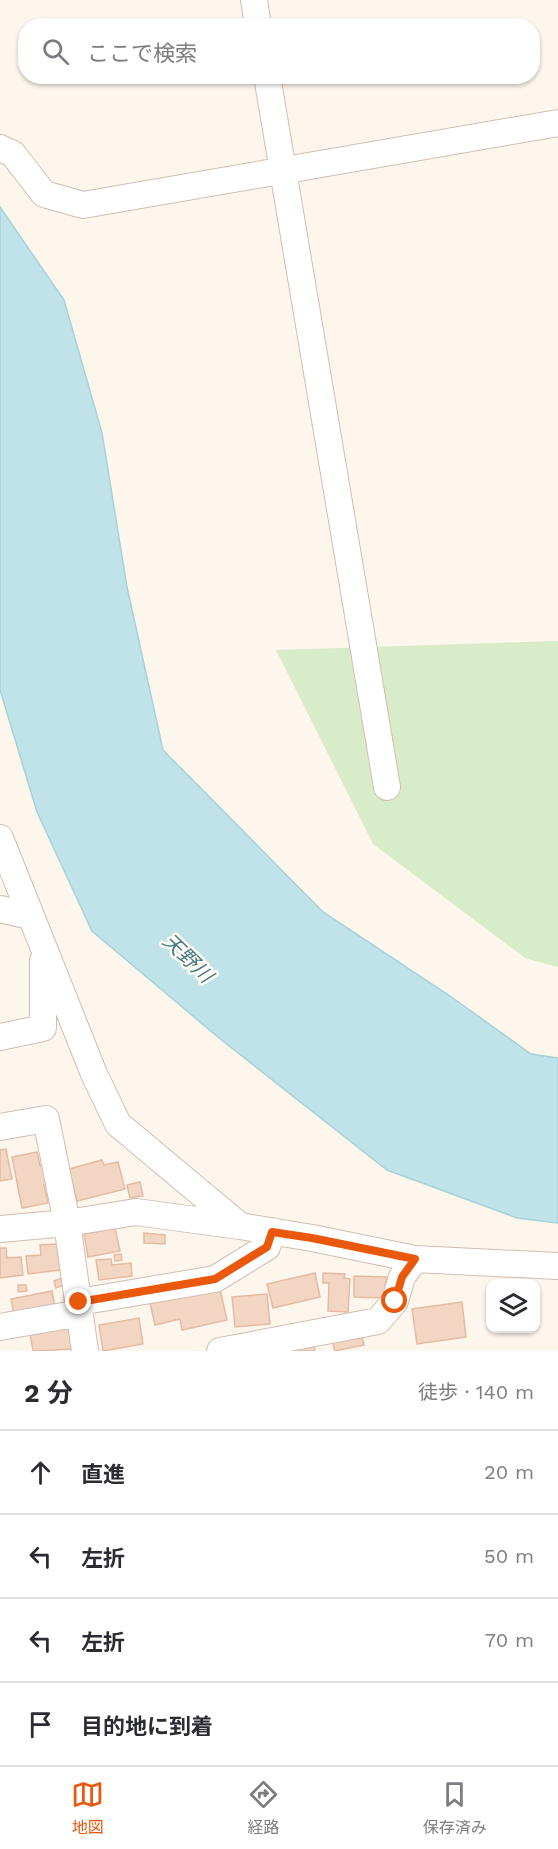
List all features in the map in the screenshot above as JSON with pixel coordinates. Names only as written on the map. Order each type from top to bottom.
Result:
[{"type":"street","points":[[254,0],[257,18]]},
{"type":"street","points":[[268,84],[387,787]]},
{"type":"street","points":[[0,147],[13,154],[44,194],[83,206],[558,123]]},
{"type":"street","points":[[0,838],[94,1074],[118,1124],[240,1226]]},
{"type":"street","points":[[0,909],[30,916]]},
{"type":"street","points":[[0,1037],[43,1028],[43,950]]},
{"type":"street","points":[[0,1127],[46,1119],[68,1224],[85,1351]]},
{"type":"street","points":[[0,1228],[68,1224],[136,1212],[312,1238],[415,1259],[558,1266]]},
{"type":"street","points":[[0,1326],[215,1279],[267,1247],[272,1232]]},
{"type":"street","points":[[220,1351],[378,1321],[395,1301],[402,1277],[415,1259]]},
{"type":"green space","points":[[558,641],[558,967],[525,958],[373,844],[276,650]]},
{"type":"water","name":"天野川","points":[[0,207],[64,300],[102,433],[127,587],[163,750],[323,912],[450,996],[531,1054],[558,1058],[558,1223],[517,1218],[387,1170],[219,1038],[92,931],[37,812],[0,690]]},
{"type":"building","points":[[6,1149],[12,1179],[0,1181],[0,1150]]},
{"type":"building","points":[[37,1152],[40,1166],[46,1165],[50,1183],[44,1185],[48,1203],[22,1208],[12,1157]]},
{"type":"building","points":[[102,1160],[104,1165],[118,1162],[125,1189],[77,1201],[69,1169]]},
{"type":"building","points":[[140,1182],[143,1196],[130,1198],[127,1185]]},
{"type":"building","points":[[115,1228],[120,1251],[88,1257],[84,1234]]},
{"type":"building","points":[[144,1233],[165,1235],[165,1244],[144,1243]]},
{"type":"building","points":[[57,1244],[60,1270],[28,1274],[26,1256],[41,1255],[40,1245]]},
{"type":"building","points":[[0,1248],[6,1248],[7,1258],[21,1257],[23,1275],[0,1278]]},
{"type":"building","points":[[121,1254],[122,1260],[115,1261],[114,1255]]},
{"type":"building","points":[[111,1259],[112,1265],[131,1263],[132,1276],[99,1280],[96,1260]]},
{"type":"building","points":[[315,1273],[320,1297],[273,1308],[267,1284]]},
{"type":"building","points":[[323,1273],[345,1274],[344,1278],[350,1279],[348,1312],[328,1311],[329,1283],[323,1283]]},
{"type":"building","points":[[354,1276],[386,1277],[385,1298],[354,1297]]},
{"type":"building","points":[[62,1278],[64,1285],[56,1288],[54,1281]]},
{"type":"building","points":[[18,1285],[26,1285],[27,1291],[18,1292]]},
{"type":"building","points":[[220,1289],[227,1320],[182,1330],[180,1319],[155,1325],[150,1303]]},
{"type":"building","points":[[52,1291],[56,1314],[15,1321],[11,1299]]},
{"type":"building","points":[[267,1294],[270,1324],[235,1327],[232,1297]]},
{"type":"building","points":[[462,1302],[466,1337],[417,1344],[412,1309]]},
{"type":"building","points":[[139,1318],[143,1344],[103,1351],[99,1325]]},
{"type":"building","points":[[68,1322],[72,1349],[33,1351],[29,1328]]},
{"type":"building","points":[[361,1332],[364,1345],[335,1351],[332,1340]]},
{"type":"building","points":[[314,1346],[315,1351],[287,1351]]},
{"type":"route","points":[[79,1302],[215,1279],[267,1247],[272,1232],[415,1259],[402,1277],[395,1301]]}]
